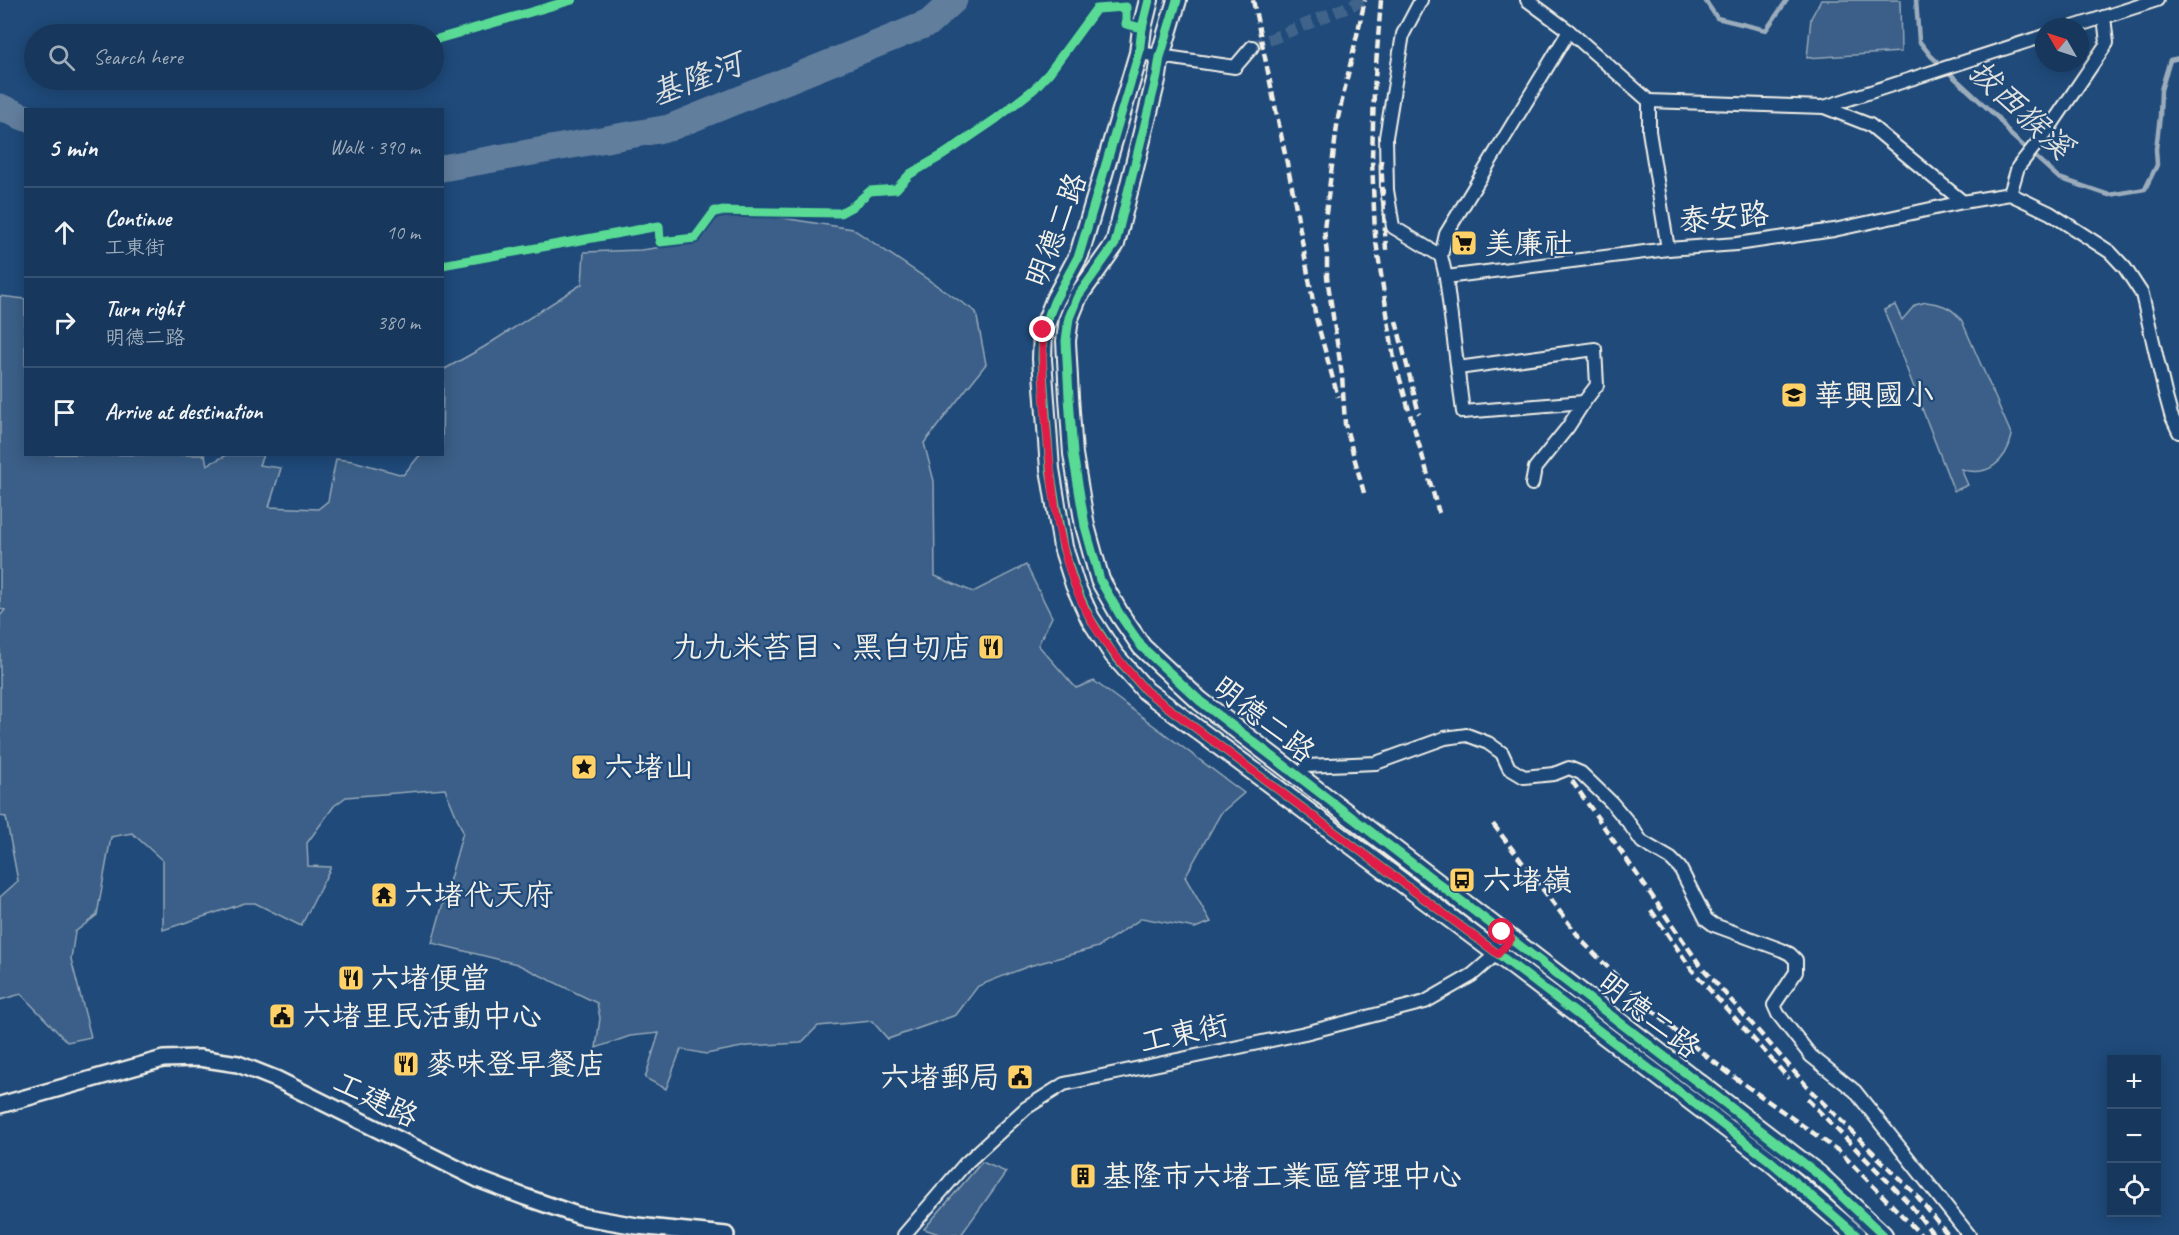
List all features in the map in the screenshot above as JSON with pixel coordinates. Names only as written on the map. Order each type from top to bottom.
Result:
[{"type":"main road","name":"明德二路","points":[[1149,0],[1143,21],[1139,52],[1079,255],[1055,300],[1043,330],[1042,359],[1050,469],[1063,547],[1075,585],[1090,618],[1114,655],[1146,691],[1769,1160],[1856,1235]]},
{"type":"main road","name":"明德二路","points":[[1178,0],[1160,57],[1115,244],[1078,296],[1069,318],[1066,341],[1073,454],[1085,526],[1100,580],[1142,647],[1200,701],[1819,1176],[1883,1235]]},
{"type":"street","points":[[1421,0],[1403,34],[1386,137],[1387,190],[1394,227],[1441,256]]},
{"type":"street","points":[[1527,0],[1569,31],[1649,101],[1824,107],[1870,125],[1963,202]]},
{"type":"street","points":[[2089,22],[2157,0]]},
{"type":"street","points":[[2104,17],[2107,43],[2050,127],[2018,167],[2010,194],[2050,213],[2109,252],[2125,268],[2142,294],[2166,393],[2179,432]]},
{"type":"street","points":[[1569,31],[1446,234],[1441,256],[1446,277],[1463,412],[1584,402]]},
{"type":"street","points":[[1824,107],[2035,39]]},
{"type":"street","points":[[1139,52],[1235,67],[1252,47]]},
{"type":"street","name":"泰安路","points":[[1649,101],[1649,131],[1668,249],[1737,244],[1834,230],[2010,194]]},
{"type":"street","points":[[1446,277],[1668,249]]},
{"type":"street","points":[[1458,368],[1595,349],[1597,385],[1568,427],[1535,468],[1532,484]]},
{"type":"street","points":[[1306,766],[1376,763],[1445,738],[1467,735],[1488,743],[1502,753],[1509,768],[1524,777],[1554,774],[1569,768],[1581,773],[1617,809],[1642,842],[1671,859],[1680,868],[1706,919],[1714,925],[1790,954],[1796,960],[1796,972],[1774,1005],[1778,1014],[1811,1056],[1855,1091],[1969,1235]]},
{"type":"street","name":"工東街","points":[[904,1235],[965,1164],[1026,1108],[1064,1084],[1305,1034],[1425,1002],[1472,975],[1498,954],[1511,939]]},
{"type":"street","name":"工建路","points":[[0,1104],[164,1059],[199,1058],[238,1064],[276,1079],[480,1180],[525,1197],[580,1216],[637,1226],[726,1235]]},
{"type":"shaded area","points":[[1821,0],[1900,0],[1901,52],[1807,58],[1811,18]]},
{"type":"shaded area","points":[[711,207],[853,229],[976,312],[986,364],[924,443],[934,481],[935,576],[973,592],[1026,565],[1052,617],[1038,645],[1076,688],[1094,681],[1244,793],[1221,813],[1185,877],[1211,922],[1195,928],[1142,918],[1098,947],[1029,966],[978,986],[956,1015],[888,1039],[872,1021],[818,1026],[801,1043],[747,1046],[706,1054],[681,1049],[666,1089],[645,1078],[659,1033],[630,1036],[596,1048],[600,1018],[597,1003],[517,964],[432,943],[463,832],[445,789],[346,797],[334,806],[307,843],[308,866],[331,867],[301,926],[255,903],[245,903],[163,930],[163,861],[132,833],[111,837],[97,915],[75,932],[71,959],[91,1037],[67,1042],[21,994],[0,1000],[0,897],[18,881],[6,817],[0,816],[0,616],[5,610],[0,609],[0,296],[24,299],[24,456],[205,456],[207,465],[225,456],[263,456],[259,465],[281,468],[269,507],[318,509],[328,501],[336,459],[353,461],[403,475],[419,456],[444,456],[444,369],[484,347],[582,284],[584,252],[641,250],[685,244]]},
{"type":"shaded area","points":[[1926,302],[1946,307],[1962,321],[2012,436],[2005,453],[1994,466],[1979,471],[1961,469],[1968,485],[1954,491],[1884,310],[1895,305],[1902,320],[1915,305]]},
{"type":"shaded area","points":[[982,1162],[1006,1172],[961,1235],[942,1235],[924,1229]]},
{"type":"waterway","name":"基隆河","points":[[444,168],[669,128],[929,23],[954,0]]},
{"type":"waterway","name":"拔西猴溪","points":[[1705,0],[1717,18],[1766,30],[1787,0]]},
{"type":"waterway","name":"拔西猴溪","points":[[1916,0],[1919,41],[1931,56],[1998,118],[2011,135],[2059,178],[2109,195],[2145,189],[2157,165],[2156,149],[2161,90],[2170,60],[2179,58]]},
{"type":"waterway","name":"基隆河","points":[[0,107],[24,117]]},
{"type":"tunnel","points":[[1252,47],[1364,0]]},
{"type":"railway","points":[[1253,0],[1294,197],[1316,318],[1338,397]]},
{"type":"railway","points":[[1364,493],[1345,424],[1342,375],[1327,277],[1324,229],[1338,118],[1365,0]]},
{"type":"railway","points":[[1381,0],[1374,91],[1372,159],[1375,235],[1394,359],[1439,513]]},
{"type":"railway","points":[[1381,160],[1386,250]]},
{"type":"railway","points":[[1396,321],[1419,414]]},
{"type":"railway","points":[[1572,781],[1700,965],[1813,1093],[1917,1196],[1948,1235]]},
{"type":"railway","points":[[1493,824],[1583,942],[1634,994],[1687,1041],[1731,1075],[1840,1152],[1921,1235]]},
{"type":"railway","points":[[1651,910],[1692,970],[1789,1079]]},
{"type":"railway","points":[[1807,1099],[1908,1202],[1934,1235]]},
{"type":"cycle path","points":[[444,37],[572,0]]},
{"type":"cycle path","points":[[1149,0],[1139,53],[1079,255],[1055,300],[1043,330],[1042,359],[1050,469],[1063,547],[1075,585],[1090,618],[1114,655],[1146,691],[1769,1160],[1856,1235]]},
{"type":"cycle path","points":[[1177,0],[1160,57],[1115,244],[1078,296],[1069,318],[1066,341],[1073,454],[1085,526],[1100,580],[1120,615],[1142,647],[1200,701],[1819,1175],[1883,1235]]},
{"type":"cycle path","points":[[444,265],[659,226],[660,242],[695,238],[715,211],[840,213],[853,206],[870,191],[896,189],[910,174],[996,119],[1034,89],[1049,73],[1096,9],[1126,7],[1126,24],[1142,28]]},
{"type":"place","name":"美廉社","points":[[1464,243]]},
{"type":"place","name":"華興國小","points":[[1794,395]]},
{"type":"place","name":"九九米苔目、黑白切店","points":[[991,647]]},
{"type":"place","name":"六堵山","points":[[584,767]]},
{"type":"place","name":"六堵嶺","points":[[1462,880]]},
{"type":"place","name":"六堵代天府","points":[[384,895]]},
{"type":"place","name":"六堵便當","points":[[351,978]]},
{"type":"place","name":"六堵里民活動中心","points":[[282,1016]]},
{"type":"place","name":"麥味登早餐店","points":[[406,1064]]},
{"type":"place","name":"六堵郵局","points":[[1020,1077]]},
{"type":"place","name":"基隆市六堵工業區管理中心","points":[[1083,1176]]},
{"type":"route","points":[[1043,330],[1042,359],[1050,469],[1063,547],[1075,585],[1090,618],[1114,655],[1146,691],[1498,954],[1511,939],[1502,932]]}]
